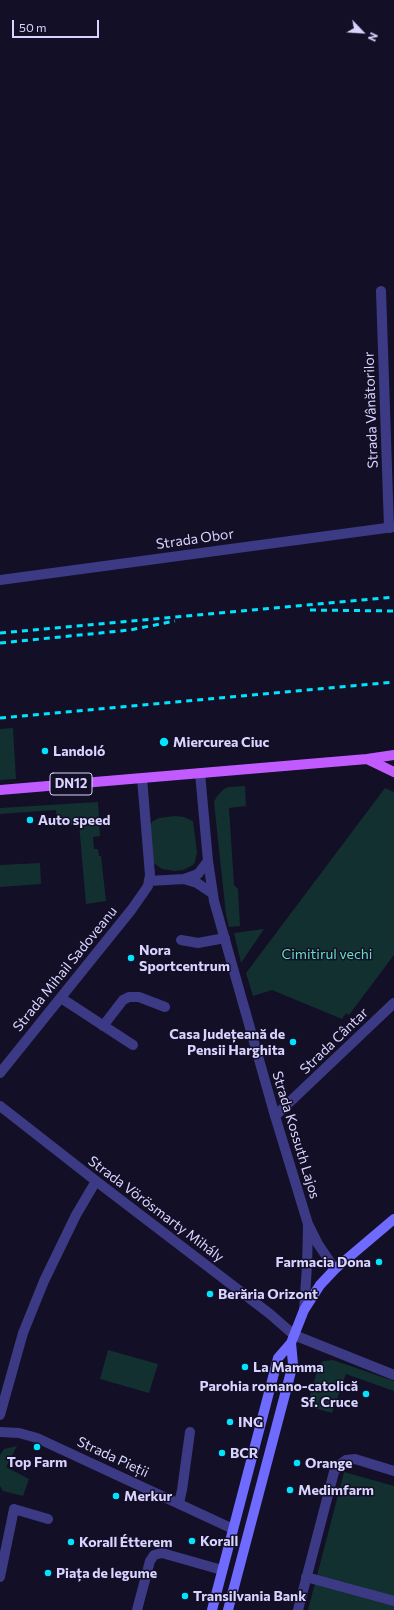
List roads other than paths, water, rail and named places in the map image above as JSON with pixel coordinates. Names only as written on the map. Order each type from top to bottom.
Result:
[{"type":"main road","name":"DN12","points":[[0,790],[200,774],[367,759],[394,755]]},
{"type":"main road","points":[[367,759],[394,772]]},
{"type":"main road","points":[[335,1269],[394,1219]]},
{"type":"main road","name":"Strada Kossuth Lajos","points":[[212,1610],[278,1358],[293,1339],[304,1310],[320,1285],[335,1269]]},
{"type":"main road","name":"Strada Kossuth Lajos","points":[[228,1610],[293,1364],[293,1339]]},
{"type":"street","name":"Strada Vânătorilor","points":[[381,291],[392,527]]},
{"type":"street","name":"Strada Obor","points":[[0,580],[392,527]]},
{"type":"street","name":"Strada Kossuth Lajos","points":[[200,774],[212,893],[275,1116],[308,1224],[318,1244],[335,1269]]},
{"type":"street","points":[[142,778],[149,881],[184,879],[198,874],[208,861]]},
{"type":"street","points":[[184,879],[196,883],[212,893]]},
{"type":"street","name":"Strada Mihail Sadoveanu","points":[[0,1073],[132,909],[148,886],[149,881]]},
{"type":"street","points":[[181,940],[198,943],[225,938]]},
{"type":"street","points":[[103,1026],[123,1000],[129,996],[139,997],[165,1007]]},
{"type":"street","points":[[61,998],[133,1045]]},
{"type":"street","name":"Strada Cântar","points":[[275,1116],[394,1003]]},
{"type":"street","name":"Strada Vörösmarty Mihály","points":[[0,1106],[96,1182],[270,1314],[293,1339],[394,1375]]},
{"type":"street","points":[[0,1415],[2,1397],[25,1329],[44,1281],[76,1215],[96,1182]]},
{"type":"street","name":"Strada Kossuth Lajos","points":[[304,1310],[308,1224]]},
{"type":"street","name":"Strada Pieții","points":[[0,1432],[19,1432],[37,1438],[233,1529]]},
{"type":"street","points":[[179,1503],[190,1432]]},
{"type":"street","points":[[298,1610],[334,1472],[339,1465],[346,1460],[354,1459],[394,1471]]},
{"type":"street","points":[[0,1577],[14,1509],[48,1519]]},
{"type":"street","points":[[138,1610],[150,1561],[154,1555],[162,1553],[222,1570]]},
{"type":"street","points":[[306,1577],[394,1601]]},
{"type":"railway","points":[[0,633],[394,597]]},
{"type":"railway","points":[[310,610],[394,611]]},
{"type":"railway","points":[[0,643],[130,630],[175,621]]},
{"type":"railway","points":[[0,718],[394,682]]},
{"type":"place","name":"Miercurea Ciuc","points":[[164,742]]},
{"type":"place","name":"Landoló","points":[[45,751]]},
{"type":"place","name":"Auto speed","points":[[30,820]]},
{"type":"place","name":"Nora Sportcentrum","points":[[131,958]]},
{"type":"place","name":"Casa Județeană de Pensii Harghita","points":[[293,1042]]},
{"type":"place","name":"Farmacia Dona","points":[[379,1262]]},
{"type":"place","name":"Berăria Orizont","points":[[210,1294]]},
{"type":"place","name":"La Mamma","points":[[245,1367]]},
{"type":"place","name":"Parohia romano-catolică Sf. Cruce","points":[[366,1394]]},
{"type":"place","name":"ING","points":[[230,1422]]},
{"type":"place","name":"Top Farm","points":[[37,1447]]},
{"type":"place","name":"BCR","points":[[222,1453]]},
{"type":"place","name":"Orange","points":[[297,1463]]},
{"type":"place","name":"Medimfarm","points":[[290,1490]]},
{"type":"place","name":"Merkur","points":[[116,1496]]},
{"type":"place","name":"Korall","points":[[192,1541]]},
{"type":"place","name":"Korall Étterem","points":[[71,1542]]},
{"type":"place","name":"Piața de legume","points":[[48,1573]]},
{"type":"place","name":"Transilvania Bank","points":[[185,1596]]},
{"type":"park label","name":"Cimitirul vechi","points":[[327,954]]}]
